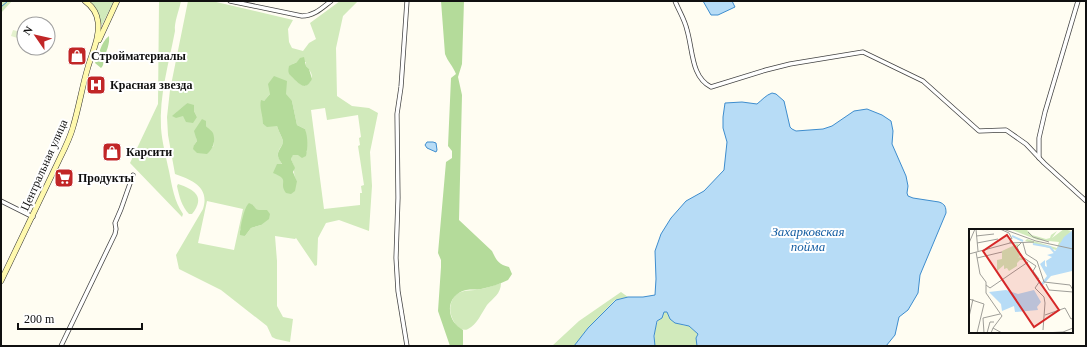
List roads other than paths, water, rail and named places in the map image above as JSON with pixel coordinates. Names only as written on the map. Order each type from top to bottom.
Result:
[{"type":"main road","points":[[85,1],[95,13],[98,22],[98,34],[93,52]]},
{"type":"main road","points":[[93,52],[117,1]]},
{"type":"main road","name":"Центральная улица","points":[[1,282],[69,138],[93,52]]},
{"type":"street","points":[[230,1],[302,16],[314,14],[331,1]]},
{"type":"street","points":[[407,1],[401,87],[397,114],[398,198],[396,258],[398,291],[407,346]]},
{"type":"street","points":[[675,1],[687,29],[698,75],[702,81],[711,87],[790,64],[863,52],[922,81],[979,131],[1006,130],[1026,144],[1086,201]]},
{"type":"street","points":[[1039,158],[1039,138],[1045,112],[1078,1]]},
{"type":"street","points":[[61,346],[115,234],[115,223],[134,175]]},
{"type":"street","points":[[1,201],[32,217]]},
{"type":"water","points":[[703,1],[732,1],[735,7],[718,15],[711,15]]},
{"type":"water","name":"Захарковская пойма","points":[[772,93],[776,94],[784,101],[790,127],[796,131],[823,129],[832,126],[854,111],[867,109],[882,115],[891,121],[893,131],[892,144],[906,176],[908,196],[939,202],[945,206],[946,213],[920,275],[918,293],[908,310],[899,317],[895,335],[886,346],[697,346],[696,338],[698,334],[689,326],[675,323],[670,319],[667,312],[664,312],[662,318],[657,321],[654,336],[655,346],[574,346],[588,328],[616,300],[628,297],[655,295],[655,251],[661,234],[671,218],[686,201],[704,191],[724,170],[727,142],[723,128],[725,103],[742,102],[757,104]]},
{"type":"water","points":[[427,142],[436,143],[436,152],[427,148],[425,145]]},
{"type":"waterway","points":[[1,7],[8,1]]},
{"type":"place","name":"Стройматериалы","points":[[77,56]]},
{"type":"place","name":"Красная звезда","points":[[96,85]]},
{"type":"place","name":"Карсити","points":[[112,152]]},
{"type":"place","name":"Продукты","points":[[64,178]]}]
